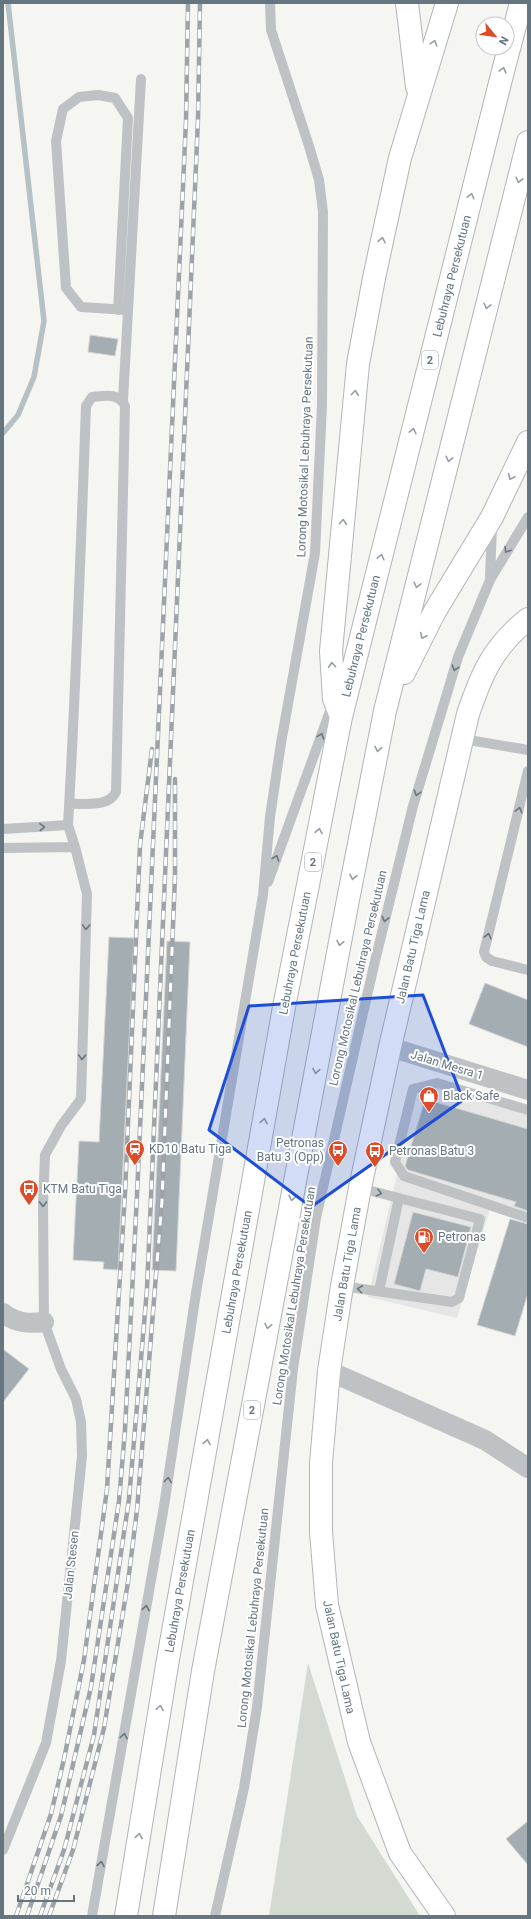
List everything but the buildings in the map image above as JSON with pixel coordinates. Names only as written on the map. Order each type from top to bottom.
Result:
[{"type":"main road","points":[[407,3],[418,94]]},
{"type":"main road","points":[[338,708],[331,651],[358,364],[374,278],[400,158],[418,94],[447,3]]},
{"type":"main road","name":"Lebuhraya Persekutuan","points":[[126,1916],[167,1664],[338,708],[521,3]]},
{"type":"main road","name":"2","points":[[164,1916],[203,1670],[347,905],[386,711],[528,142]]},
{"type":"main road","points":[[386,711],[435,612],[492,517],[528,442]]},
{"type":"main road","name":"Jalan Batu Tiga Lama","points":[[444,1916],[400,1853],[359,1742],[327,1605],[321,1532],[321,1463],[329,1371],[342,1286],[360,1188],[390,1047],[468,714],[480,678],[495,653],[514,630],[528,619]]},
{"type":"street","name":"Jalan Mesra 1","points":[[390,1047],[528,1090]]},
{"type":"street","points":[[3,1314],[12,1321],[31,1324],[44,1322]]},
{"type":"street","points":[[329,1371],[485,1440],[528,1468]]},
{"type":"lane","name":"Lorong Motosikal Lebuhraya Persekutuan","points":[[92,1916],[162,1514],[196,1293],[263,895],[270,816],[280,743],[315,553],[322,397],[323,212],[319,180],[271,30],[270,3]]},
{"type":"lane","points":[[123,310],[141,79]]},
{"type":"lane","points":[[122,400],[128,118],[115,98],[98,95],[79,96],[63,109],[56,141],[66,288],[82,306],[123,310]]},
{"type":"lane","points":[[3,829],[68,826],[69,804],[75,703],[86,406],[92,397],[118,396],[125,406],[116,792],[113,799],[107,803],[69,804]]},
{"type":"lane","points":[[490,580],[492,517]]},
{"type":"lane","name":"Lorong Motosikal Lebuhraya Persekutuan","points":[[215,1916],[244,1788],[257,1707],[293,1369],[316,1218],[375,961],[413,806],[458,657],[490,580],[528,517]]},
{"type":"lane","name":"Lorong Motosikal Lebuhraya Persekutuan","points":[[263,895],[338,708]]},
{"type":"lane","points":[[463,739],[528,750]]},
{"type":"lane","points":[[528,771],[484,952],[486,958],[492,961],[528,970]]},
{"type":"lane","name":"Jalan Stesen","points":[[3,1850],[46,1743],[61,1661],[82,1456],[81,1422],[76,1398],[61,1369],[44,1322],[43,1204],[45,1155],[61,1126],[81,1099],[87,894],[68,826]]},
{"type":"lane","points":[[3,848],[75,847]]},
{"type":"lane","points":[[528,1110],[437,1083],[412,1089],[395,1162],[404,1176],[528,1218]]},
{"type":"lane","points":[[342,1286],[452,1302],[459,1298],[480,1219],[360,1188]]},
{"type":"lane","points":[[379,1291],[399,1198]]},
{"type":"highlighted area","points":[[423,995],[463,1100],[311,1207],[209,1130],[249,1006]]},
{"type":"shaded area","points":[[436,1087],[528,1115],[528,1214],[492,1202],[457,1318],[368,1297],[416,1094]]},
{"type":"shaded area","points":[[308,1663],[357,1816],[420,1916],[269,1916]]},
{"type":"waterway","points":[[3,433],[18,415],[34,377],[44,321],[8,3]]},
{"type":"railway","points":[[27,1916],[61,1816],[91,1687],[119,1501],[125,1430],[186,120],[188,3]]},
{"type":"railway","points":[[40,1916],[64,1850],[94,1735],[129,1499],[147,1289],[198,119],[200,3]]},
{"type":"railway","points":[[16,1916],[51,1814],[64,1759],[84,1660],[107,1489],[125,1193],[140,845],[152,749]]},
{"type":"railway","points":[[49,1916],[73,1850],[104,1728],[128,1582],[137,1510],[162,1201],[175,876],[175,779]]},
{"type":"place","name":"Black Safe","points":[[429,1113]]},
{"type":"place","name":"KD10 Batu Tiga","points":[[135,1166]]},
{"type":"place","name":"Petronas Batu 3 (Opp)","points":[[338,1167]]},
{"type":"place","name":"Petronas Batu 3","points":[[375,1168]]},
{"type":"place","name":"KTM Batu Tiga","points":[[29,1206]]},
{"type":"place","name":"Petronas","points":[[424,1254]]}]
